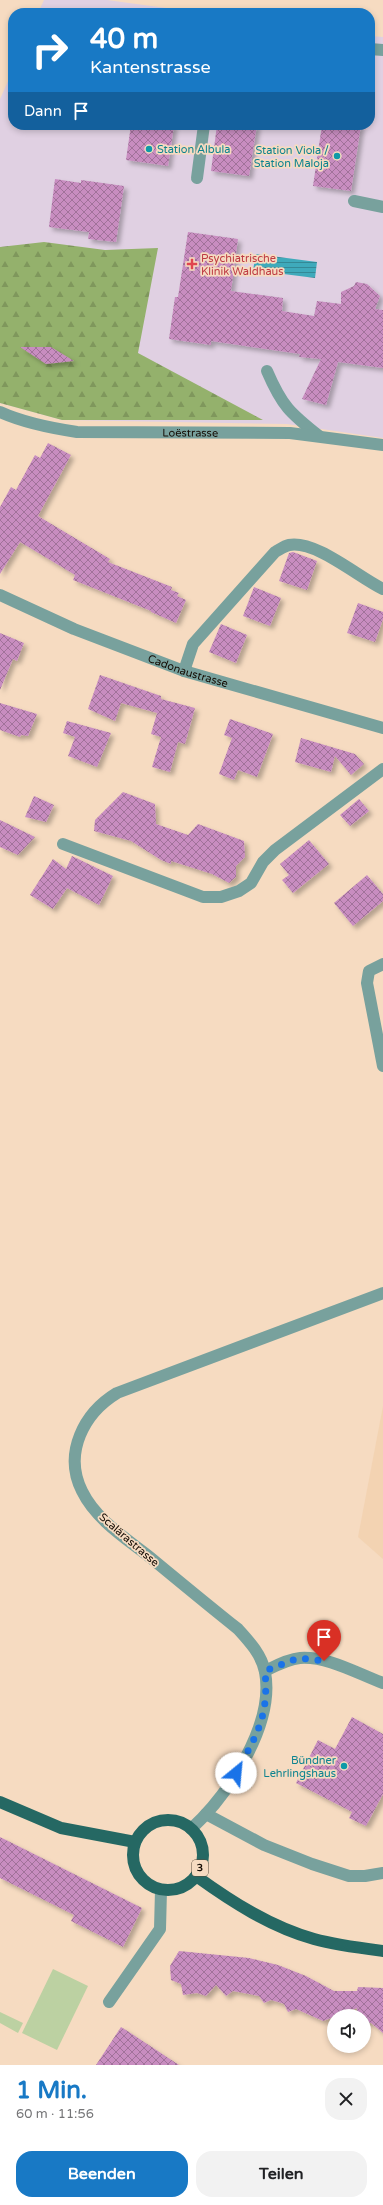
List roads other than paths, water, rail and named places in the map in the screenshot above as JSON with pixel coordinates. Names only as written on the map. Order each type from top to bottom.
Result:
[{"type":"main road","points":[[0,1802],[61,1828],[135,1842]]},
{"type":"main road","points":[[161,1890],[146,1882],[139,1874],[134,1858],[135,1842],[141,1832],[150,1825],[160,1821],[181,1823],[191,1829]]},
{"type":"main road","name":"3","points":[[161,1890],[178,1889],[188,1884],[196,1876],[203,1856],[198,1836],[191,1829]]},
{"type":"main road","name":"3","points":[[196,1876],[242,1907],[264,1919],[299,1934],[313,1939],[383,1951]]},
{"type":"street","points":[[197,178],[203,130]]},
{"type":"street","points":[[354,201],[383,207]]},
{"type":"street","points":[[267,371],[277,395],[290,413],[319,436]]},
{"type":"street","name":"Loëstrasse","points":[[0,412],[11,417],[48,428],[77,432],[290,433],[383,445]]},
{"type":"street","points":[[184,671],[193,644],[275,552],[288,545],[300,545],[314,549],[330,557],[367,582],[383,589]]},
{"type":"street","name":"Cadonaustrasse","points":[[0,595],[74,629],[184,671],[383,728]]},
{"type":"street","points":[[63,844],[203,897],[221,897],[239,891],[251,883],[263,862],[275,850],[383,769]]},
{"type":"street","points":[[383,964],[369,971],[367,983],[383,1066]]},
{"type":"street","name":"Scalärastrasse","points":[[191,1829],[206,1814],[236,1773],[258,1732],[266,1702],[265,1671],[255,1649],[238,1629],[112,1527],[90,1505],[76,1478],[75,1461],[77,1444],[82,1429],[91,1413],[104,1401],[117,1393],[383,1293]]},
{"type":"street","points":[[265,1671],[298,1658],[310,1658],[324,1661],[383,1683]]},
{"type":"street","points":[[206,1814],[264,1845],[312,1864],[348,1876],[365,1876],[383,1873]]},
{"type":"street","points":[[109,2002],[160,1929],[161,1890]]},
{"type":"water","points":[[256,254],[317,262],[315,278],[253,270]]},
{"type":"place","name":"Station Albula","points":[[149,149]]},
{"type":"place","name":"Station Viola / Station Maloja","points":[[337,156]]},
{"type":"place","name":"Psychiatrische Klinik Waldhaus","points":[[192,264]]},
{"type":"place","name":"Bündner Lehrlingshaus","points":[[344,1766]]}]
